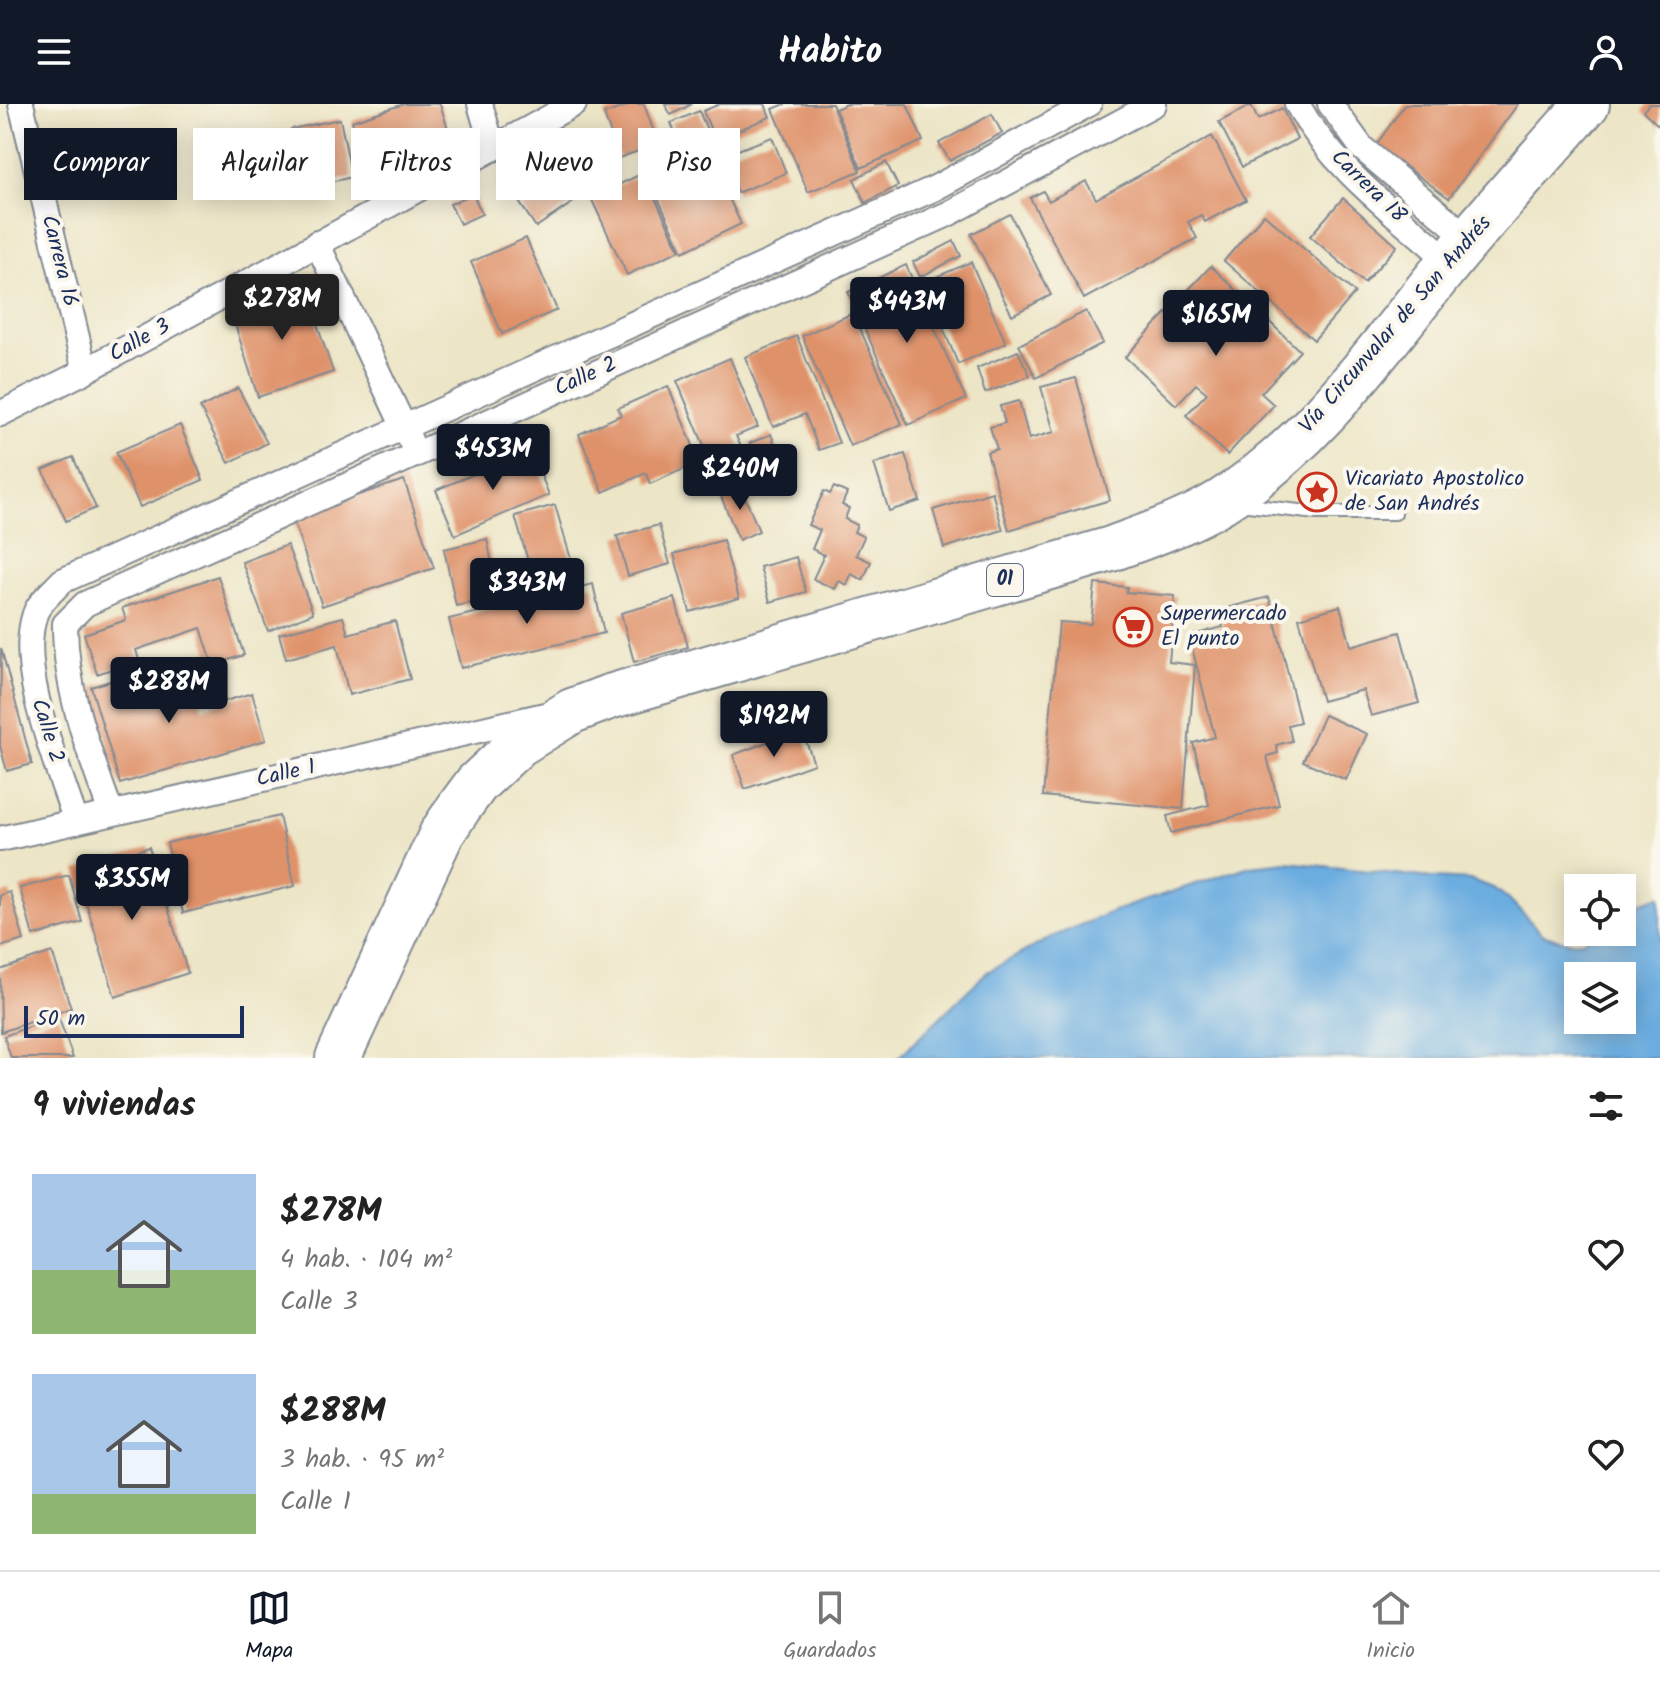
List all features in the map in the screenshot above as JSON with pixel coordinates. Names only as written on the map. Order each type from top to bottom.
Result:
[{"type":"highway","name":"Vía Circunvalar de San Andrés","points":[[338,1058],[442,833],[477,783],[519,744],[572,711],[624,692],[1111,549],[1162,531],[1221,501],[1259,474],[1346,389],[1459,250],[1587,104]]},
{"type":"street","name":"Carrera 16","points":[[21,104],[85,371]]},
{"type":"street","points":[[480,104],[493,149]]},
{"type":"street","name":"Calle 3","points":[[0,414],[85,371],[574,104]]},
{"type":"street","name":"Calle 2","points":[[76,822],[33,684],[29,644],[36,611],[62,581],[935,188],[1089,104]]},
{"type":"street","name":"Calle 2","points":[[111,813],[78,717],[65,655],[65,624],[85,604],[948,214],[1154,104]]},
{"type":"street","name":"Carrera 18","points":[[1297,104],[1311,129],[1345,170],[1459,250]]},
{"type":"street","name":"Carrera 18","points":[[1330,104],[1362,148],[1459,250]]},
{"type":"street","points":[[935,188],[948,214]]},
{"type":"street","points":[[317,243],[417,454]]},
{"type":"street","points":[[36,611],[65,624]]},
{"type":"street","name":"Calle 1","points":[[0,839],[513,721],[572,711]]},
{"type":"lane","points":[[1221,501],[1316,513],[1395,513]]},
{"type":"water","points":[[1287,862],[1471,880],[1494,888],[1542,934],[1564,941],[1564,946],[1636,946],[1636,904],[1660,896],[1660,1058],[898,1058],[987,972],[1052,937],[1114,911],[1250,866]]},
{"type":"building","points":[[404,104],[440,104],[448,128],[354,128],[352,121]]},
{"type":"building","points":[[632,104],[644,104],[652,128],[638,128],[638,151],[622,157],[622,128],[609,128],[604,114]]},
{"type":"building","points":[[665,104],[692,104],[671,115]]},
{"type":"building","points":[[720,104],[765,104],[770,117],[740,130],[710,128],[703,111]]},
{"type":"building","points":[[785,104],[832,104],[860,171],[808,192],[773,109]]},
{"type":"building","points":[[847,104],[907,104],[923,141],[861,168],[835,109]]},
{"type":"building","points":[[1405,104],[1518,104],[1449,198],[1376,145]]},
{"type":"building","points":[[1649,104],[1660,104],[1660,127],[1643,111]]},
{"type":"building","points":[[1251,105],[1258,120],[1282,108],[1297,139],[1242,167],[1219,122]]},
{"type":"building","points":[[699,111],[706,128],[673,128],[671,123]]},
{"type":"building","points":[[992,114],[1002,133],[950,161],[939,143]]},
{"type":"building","points":[[340,119],[351,177],[335,181],[335,128],[296,128]]},
{"type":"building","points":[[1212,136],[1246,200],[1205,222],[1201,215],[1188,222],[1197,238],[1084,299],[1030,198],[1043,191],[1049,201],[1086,181],[1096,199]]},
{"type":"building","points":[[772,137],[786,173],[740,192],[740,149]]},
{"type":"building","points":[[886,162],[898,186],[865,203],[854,179]]},
{"type":"building","points":[[638,175],[638,200],[656,200],[680,250],[627,275],[592,200],[622,200],[622,183]]},
{"type":"building","points":[[1343,198],[1397,246],[1364,283],[1310,236]]},
{"type":"building","points":[[459,200],[476,200],[482,214],[460,224],[450,204]]},
{"type":"building","points":[[518,200],[576,200],[536,227]]},
{"type":"building","points":[[659,200],[730,200],[741,224],[683,252]]},
{"type":"building","points":[[1010,214],[1051,295],[1012,315],[971,234]]},
{"type":"building","points":[[1264,214],[1355,293],[1314,340],[1224,261]]},
{"type":"building","points":[[526,238],[557,310],[502,334],[471,262]]},
{"type":"building","points":[[954,241],[961,256],[920,277],[913,262]]},
{"type":"building","points":[[971,262],[1006,343],[958,364],[924,282]]},
{"type":"building","points":[[906,265],[966,399],[908,425],[848,292]]},
{"type":"building","points":[[1211,266],[1300,351],[1261,393],[1274,405],[1227,455],[1186,415],[1207,393],[1196,384],[1176,405],[1125,357]]},
{"type":"building","points":[[305,288],[333,372],[258,397],[231,312]]},
{"type":"building","points":[[1086,311],[1103,343],[1036,378],[1019,345]]},
{"type":"building","points":[[853,313],[902,424],[850,446],[802,336]]},
{"type":"building","points":[[797,336],[839,443],[819,450],[805,414],[773,427],[745,357]]},
{"type":"building","points":[[1018,351],[1030,376],[985,393],[977,368]]},
{"type":"building","points":[[730,358],[758,427],[736,436],[741,447],[710,460],[677,381]]},
{"type":"building","points":[[1076,378],[1110,500],[1009,530],[987,452],[997,449],[990,427],[1005,423],[1000,406],[1019,401],[1029,439],[1054,432],[1041,387]]},
{"type":"building","points":[[668,386],[700,462],[650,484],[646,473],[603,492],[579,434],[621,415],[618,408]]},
{"type":"building","points":[[238,388],[267,443],[229,463],[200,408]]},
{"type":"building","points":[[180,425],[203,480],[140,507],[116,452]]},
{"type":"building","points":[[771,434],[784,468],[764,477],[750,443]]},
{"type":"building","points":[[531,450],[549,495],[455,535],[436,490]]},
{"type":"building","points":[[905,454],[920,501],[889,511],[874,464]]},
{"type":"building","points":[[73,457],[96,508],[66,521],[43,470]]},
{"type":"building","points":[[404,480],[434,568],[322,606],[292,517]]},
{"type":"building","points":[[740,485],[759,531],[739,540],[720,494]]},
{"type":"building","points":[[834,487],[847,493],[842,505],[849,508],[845,519],[857,525],[854,532],[864,537],[856,555],[871,562],[863,580],[851,574],[847,585],[839,581],[835,589],[813,579],[824,555],[812,549],[820,530],[808,525],[824,491],[830,494]]},
{"type":"building","points":[[992,492],[1003,530],[944,548],[933,510]]},
{"type":"building","points":[[555,505],[576,576],[551,583],[545,563],[530,568],[515,516]]},
{"type":"building","points":[[659,525],[670,564],[628,576],[617,536]]},
{"type":"building","points":[[487,539],[499,597],[456,606],[444,549]]},
{"type":"building","points":[[723,540],[739,598],[690,612],[674,554]]},
{"type":"building","points":[[287,545],[313,613],[268,631],[242,562]]},
{"type":"building","points":[[796,557],[806,592],[770,602],[760,567]]},
{"type":"building","points":[[218,576],[244,655],[213,665],[201,628],[136,650],[139,660],[97,674],[84,634],[126,620],[122,608]]},
{"type":"building","points":[[593,584],[604,633],[461,668],[449,619]]},
{"type":"building","points":[[1095,584],[1127,587],[1126,592],[1175,596],[1169,662],[1195,665],[1183,809],[1043,796],[1059,622],[1091,624]]},
{"type":"building","points":[[1269,597],[1300,722],[1288,725],[1292,741],[1276,745],[1278,753],[1267,756],[1279,805],[1171,833],[1167,816],[1209,805],[1193,743],[1215,737],[1189,636],[1223,627],[1219,610]]},
{"type":"building","points":[[675,598],[688,647],[634,662],[621,613]]},
{"type":"building","points":[[1340,606],[1351,646],[1400,632],[1419,703],[1371,716],[1363,690],[1322,701],[1299,618]]},
{"type":"building","points":[[343,617],[348,634],[395,621],[410,679],[349,695],[337,645],[286,659],[279,634]]},
{"type":"building","points":[[1,648],[32,764],[7,771],[0,746]]},
{"type":"building","points":[[155,667],[164,698],[197,688],[202,708],[252,693],[266,740],[120,784],[91,687]]},
{"type":"building","points":[[1324,715],[1367,734],[1346,780],[1303,761]]},
{"type":"building","points":[[802,729],[814,764],[745,789],[733,755]]},
{"type":"building","points":[[279,816],[295,886],[183,913],[167,843]]},
{"type":"building","points":[[149,847],[188,973],[115,997],[76,870]]},
{"type":"building","points":[[69,875],[82,922],[33,936],[20,888]]},
{"type":"building","points":[[10,892],[24,940],[0,947],[0,895]]},
{"type":"building","points":[[52,952],[71,1008],[1,1032],[0,970]]},
{"type":"building","points":[[58,1016],[73,1058],[11,1058],[4,1036]]},
{"type":"place","name":"Vicariato Apostolico de San Andrés","points":[[1317,492]]},
{"type":"place","name":"Supermercado El punto","points":[[1133,627]]}]
